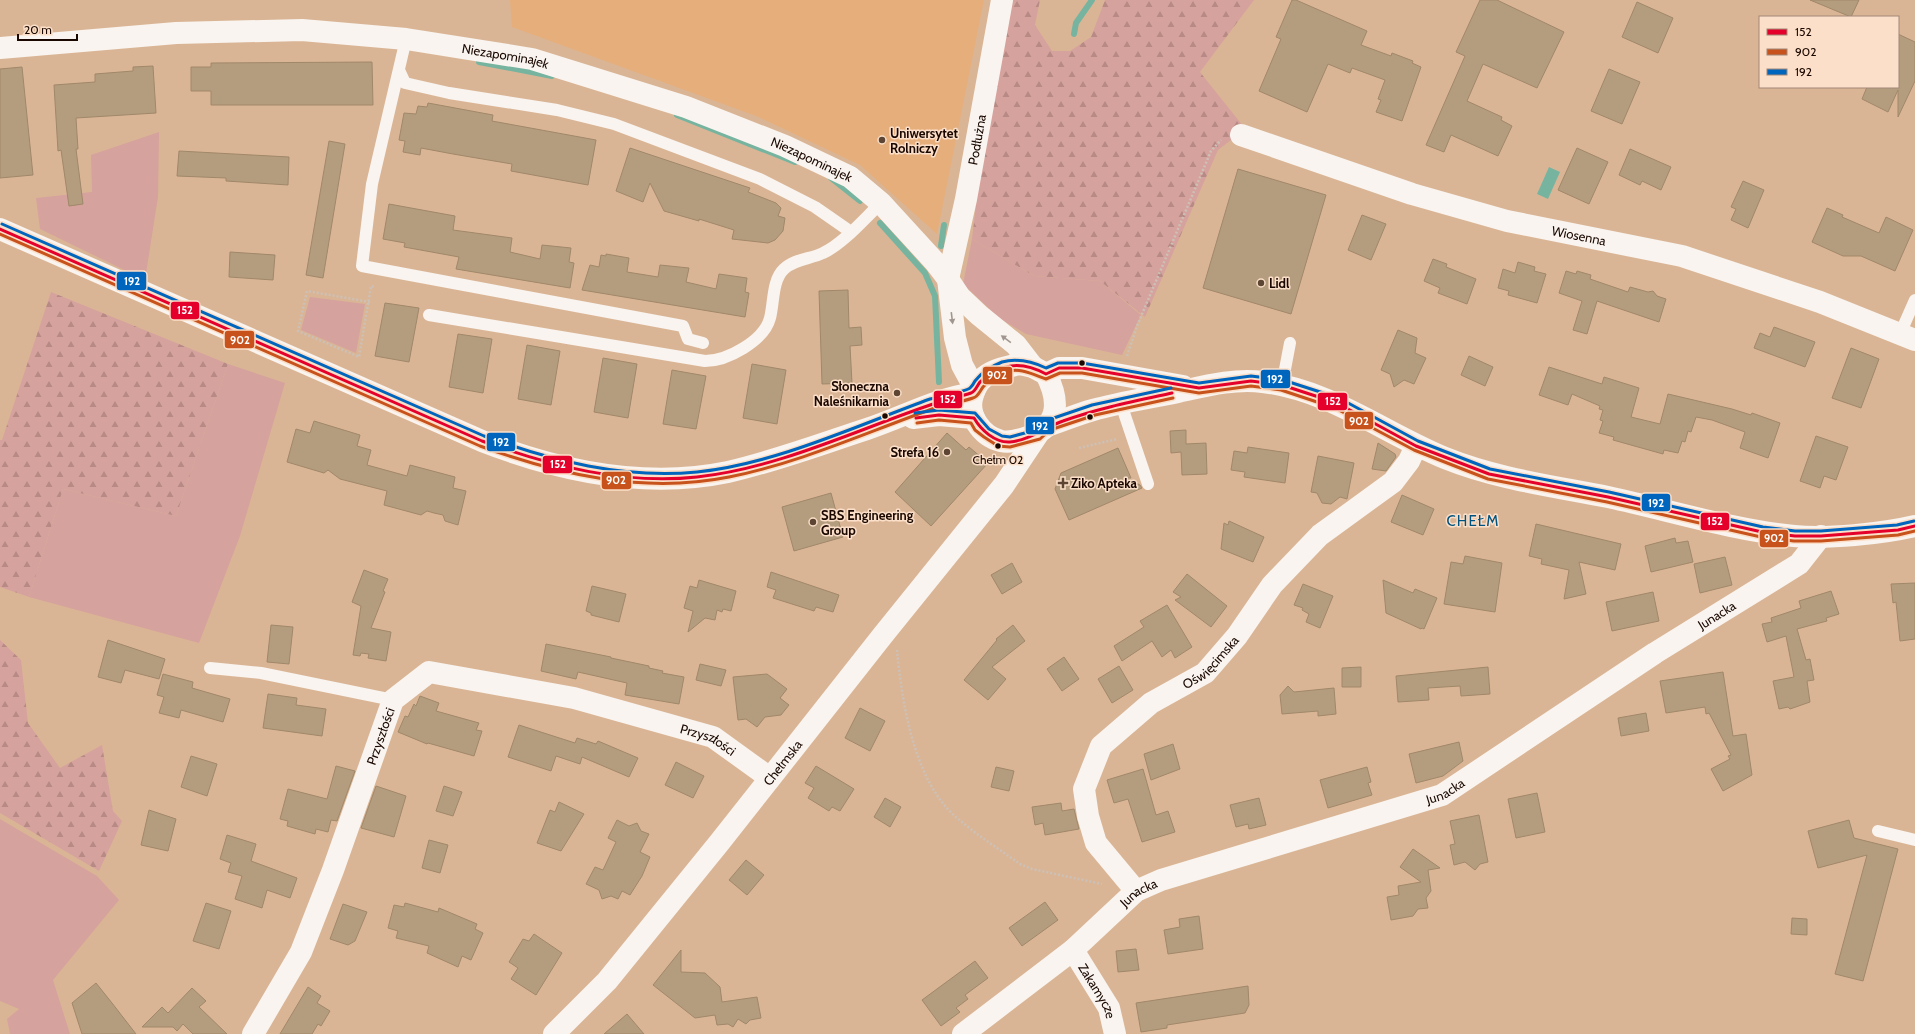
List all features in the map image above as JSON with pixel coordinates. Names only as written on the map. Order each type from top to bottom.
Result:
[{"type":"street","name":"Podłużna","points":[[974,391],[962,365],[955,338],[948,279],[966,199],[1002,0]]},
{"type":"street","name":"Niezapominajek","points":[[0,48],[184,32],[302,30],[406,39],[532,59],[686,107],[785,146],[850,177],[881,203],[935,262],[948,279]]},
{"type":"street","name":"Wiosenna","points":[[1241,135],[1412,194],[1507,221],[1682,256],[1820,302],[1907,337]]},
{"type":"street","points":[[0,229],[482,441],[521,456],[561,467],[607,475],[649,478],[688,477],[727,472],[764,463],[892,420],[935,401],[974,391]]},
{"type":"street","points":[[948,279],[960,297],[1016,346],[1039,370],[1056,397],[1052,418],[1042,430]]},
{"type":"street","points":[[1198,388],[1082,368],[1039,370],[1020,364],[999,368],[988,374],[979,382],[971,401],[974,418],[979,427],[1000,441],[1010,442],[1094,410],[1198,388],[1251,381],[1282,386],[1317,395],[1337,403],[1416,446],[1489,474],[1608,497],[1762,532],[1795,536],[1821,536],[1898,530],[1915,526]]},
{"type":"street","points":[[892,420],[939,415],[974,418]]},
{"type":"street","name":"Chełmska","points":[[554,1034],[607,982],[1004,485],[1042,430]]},
{"type":"street","points":[[991,436],[1004,452],[1006,464],[1004,485]]},
{"type":"street","name":"Oświęcimska","points":[[1136,891],[1096,843],[1088,816],[1084,788],[1101,746],[1151,703],[1205,673],[1237,636],[1272,585],[1320,535],[1393,482],[1409,461],[1416,446]]},
{"type":"street","name":"Junacka","points":[[963,1034],[1073,950],[1136,891],[1162,880],[1442,795],[1655,653],[1799,564],[1821,536]]},
{"type":"street","name":"Przyszłości","points":[[253,1034],[301,952],[341,848],[393,700],[429,672],[574,698],[713,737],[770,778]]},
{"type":"street","name":"Zakamycze","points":[[1073,950],[1109,1008],[1115,1034]]},
{"type":"lane","points":[[406,39],[372,184],[362,266],[683,326],[688,338],[703,343]]},
{"type":"lane","points":[[399,70],[405,83],[450,93],[557,110],[614,124],[662,141],[760,179],[815,207],[851,232]]},
{"type":"lane","points":[[430,315],[705,361],[717,361],[729,357],[764,331],[770,319],[777,279],[783,269],[791,264],[824,253],[851,232],[881,203]]},
{"type":"lane","points":[[1907,337],[1915,300]]},
{"type":"lane","points":[[1282,386],[1290,343]]},
{"type":"lane","points":[[1121,404],[1148,484]]},
{"type":"lane","points":[[210,668],[261,673],[393,700]]},
{"type":"lane","points":[[1878,832],[1915,840]]},
{"type":"path","points":[[1126,359],[1138,326],[1211,151],[1229,131],[1241,135]]},
{"type":"path","points":[[370,302],[307,291],[298,331],[359,357],[370,302],[371,286],[379,287]]},
{"type":"path","points":[[1079,448],[1132,435]]},
{"type":"path","points":[[883,635],[897,646],[906,712],[923,770],[936,796],[955,817],[1020,864],[1069,877]]},
{"type":"shaded area","name":"Uniwersytet Rolniczy","points":[[510,0],[984,0],[937,234],[860,165],[756,116],[512,27]]},
{"type":"green space","points":[[1013,0],[1040,0],[1035,25],[1052,51],[1070,51],[1091,37],[1105,0],[1254,0],[1200,72],[1243,126],[1237,142],[1231,140],[1218,150],[1145,317],[1100,281],[1034,276],[972,239],[982,153]]},
{"type":"green space","points":[[159,132],[158,197],[145,280],[40,229],[36,198],[92,192],[91,155]]},
{"type":"green space","points":[[972,239],[1034,276],[1100,281],[1141,315],[1122,355],[1026,334],[999,318],[963,284]]},
{"type":"green space","points":[[51,292],[228,364],[176,516],[63,489],[29,597],[0,587],[0,440],[2,440]]},
{"type":"green space","points":[[310,297],[365,304],[356,353],[301,330]]},
{"type":"green space","points":[[228,364],[285,383],[240,536],[199,643],[29,597],[63,489],[176,516]]},
{"type":"green space","points":[[0,640],[21,660],[28,723],[60,768],[102,745],[113,811],[122,821],[99,871],[0,813]]},
{"type":"green space","points":[[0,819],[97,876],[119,900],[53,980],[70,1034],[10,1034],[7,1019],[19,1009],[0,1001]]},
{"type":"water","points":[[1549,167],[1560,172],[1548,199],[1537,194]]},
{"type":"building","points":[[1292,0],[1296,0],[1367,31],[1361,45],[1391,56],[1392,53],[1413,61],[1412,63],[1421,67],[1402,121],[1376,112],[1381,100],[1378,99],[1385,80],[1352,68],[1350,73],[1328,64],[1307,112],[1259,91],[1281,39],[1276,37]]},
{"type":"building","points":[[1480,0],[1497,0],[1564,32],[1537,88],[1483,64],[1467,101],[1502,117],[1501,120],[1512,126],[1498,156],[1451,135],[1444,152],[1426,145],[1465,56],[1456,52]]},
{"type":"building","points":[[1810,0],[1859,0],[1851,16]]},
{"type":"building","points":[[1637,2],[1673,18],[1658,53],[1622,37]]},
{"type":"building","points":[[1899,34],[1915,42],[1915,81],[1898,117],[1898,90],[1888,112],[1862,99],[1867,88],[1899,88]]},
{"type":"building","points":[[372,62],[373,105],[211,105],[211,91],[191,91],[191,67],[211,67],[211,63]]},
{"type":"building","points":[[153,66],[156,113],[76,118],[78,149],[76,149],[83,204],[69,206],[61,150],[58,151],[54,85],[95,82],[95,74],[133,71],[133,67]]},
{"type":"building","points":[[22,67],[33,175],[0,178],[0,69]]},
{"type":"building","points":[[1609,69],[1640,82],[1622,124],[1591,111]]},
{"type":"building","points":[[428,103],[493,115],[492,121],[596,140],[588,185],[511,171],[512,164],[421,148],[420,155],[403,152],[405,141],[399,140],[404,113],[416,114],[418,106],[427,107]]},
{"type":"building","points":[[329,141],[345,144],[323,278],[306,275]]},
{"type":"building","points":[[630,148],[750,188],[748,192],[776,203],[781,208],[778,216],[785,218],[783,231],[775,240],[768,243],[732,239],[734,230],[699,219],[699,221],[664,211],[650,183],[643,202],[616,191]]},
{"type":"building","points":[[1577,148],[1608,162],[1589,204],[1558,190]]},
{"type":"building","points":[[1630,149],[1671,167],[1661,190],[1642,181],[1640,185],[1619,175]]},
{"type":"building","points":[[179,151],[289,157],[288,185],[226,181],[226,178],[177,176]]},
{"type":"building","points":[[1238,169],[1326,195],[1291,314],[1203,288]]},
{"type":"building","points":[[1743,181],[1764,190],[1748,228],[1731,220],[1736,209],[1731,207]]},
{"type":"building","points":[[389,204],[455,216],[453,230],[512,238],[510,252],[540,259],[542,245],[571,248],[569,262],[574,263],[570,288],[456,269],[459,257],[404,247],[405,243],[383,239]]},
{"type":"building","points":[[1827,208],[1843,215],[1842,217],[1879,233],[1886,217],[1913,230],[1895,271],[1861,256],[1843,256],[1812,242]]},
{"type":"building","points":[[1362,215],[1386,224],[1371,260],[1348,250]]},
{"type":"building","points":[[230,252],[275,255],[273,280],[229,277]]},
{"type":"building","points":[[606,254],[629,258],[627,272],[658,277],[660,265],[689,268],[686,282],[716,289],[719,274],[747,278],[745,292],[749,293],[745,317],[582,290],[590,265],[599,267],[601,255],[606,256]]},
{"type":"building","points":[[1433,259],[1447,264],[1446,267],[1476,279],[1467,304],[1438,293],[1440,288],[1424,281]]},
{"type":"building","points":[[1518,262],[1535,267],[1534,271],[1546,274],[1537,303],[1508,295],[1509,291],[1498,288],[1503,269],[1515,273]]},
{"type":"building","points":[[1566,271],[1576,274],[1577,271],[1591,275],[1590,279],[1628,292],[1630,287],[1648,292],[1653,291],[1657,296],[1666,299],[1659,322],[1597,301],[1587,334],[1573,330],[1582,301],[1559,293]]},
{"type":"building","points":[[848,290],[849,328],[861,327],[862,345],[850,346],[852,383],[822,384],[819,291]]},
{"type":"building","points":[[385,303],[419,308],[409,362],[375,356]]},
{"type":"building","points":[[1774,327],[1815,342],[1805,367],[1754,348],[1760,333],[1770,337]]},
{"type":"building","points":[[1398,330],[1417,338],[1415,353],[1426,358],[1414,384],[1404,380],[1394,387],[1390,374],[1381,370]]},
{"type":"building","points":[[458,334],[492,339],[483,393],[449,387]]},
{"type":"building","points":[[527,345],[560,351],[551,405],[518,399]]},
{"type":"building","points":[[1851,348],[1879,359],[1861,408],[1832,398]]},
{"type":"building","points":[[1469,356],[1493,367],[1485,386],[1461,375]]},
{"type":"building","points":[[603,358],[637,364],[628,418],[594,412]]},
{"type":"building","points":[[752,364],[786,370],[777,424],[743,418]]},
{"type":"building","points":[[1549,367],[1602,384],[1604,377],[1639,388],[1631,417],[1660,424],[1668,394],[1751,415],[1752,413],[1780,423],[1768,458],[1740,448],[1745,432],[1712,420],[1696,417],[1691,432],[1688,431],[1685,442],[1682,441],[1678,453],[1664,450],[1663,454],[1613,440],[1614,437],[1599,433],[1603,421],[1600,420],[1603,410],[1599,409],[1600,406],[1572,394],[1568,405],[1539,395]]},
{"type":"building","points":[[672,370],[706,376],[696,429],[663,424]]},
{"type":"building","points":[[314,421],[360,435],[357,446],[371,450],[367,465],[407,476],[410,465],[455,477],[453,488],[466,491],[458,525],[445,521],[443,515],[427,511],[421,515],[384,505],[387,491],[340,479],[328,470],[324,473],[287,462],[296,429],[310,433]]},
{"type":"building","points":[[1186,430],[1186,444],[1206,443],[1207,474],[1182,475],[1181,452],[1171,453],[1170,431]]},
{"type":"building","points":[[947,433],[966,450],[969,447],[988,463],[931,526],[895,492]]},
{"type":"building","points":[[1816,436],[1848,447],[1836,480],[1824,476],[1820,488],[1800,481]]},
{"type":"building","points":[[1378,443],[1395,454],[1396,457],[1386,471],[1372,469]]},
{"type":"building","points":[[1248,447],[1289,453],[1285,483],[1244,477],[1245,472],[1231,470],[1234,451],[1247,453]]},
{"type":"building","points":[[1118,448],[1131,478],[1126,478],[1140,485],[1142,488],[1069,520],[1055,489],[1061,473]]},
{"type":"building","points":[[1318,456],[1354,463],[1347,499],[1340,497],[1331,504],[1322,503],[1317,493],[1311,492]]},
{"type":"building","name":"SBS Engineering Group","points":[[831,493],[843,537],[794,551],[782,507]]},
{"type":"building","points":[[1402,495],[1434,509],[1423,535],[1391,522]]},
{"type":"building","points":[[1229,521],[1264,537],[1253,562],[1221,549],[1224,523],[1228,525]]},
{"type":"building","points":[[1536,524],[1621,544],[1615,570],[1579,562],[1586,594],[1564,599],[1569,570],[1541,564],[1542,559],[1529,556]]},
{"type":"building","points":[[1675,538],[1676,543],[1688,541],[1693,562],[1651,572],[1645,546]]},
{"type":"building","points":[[1465,556],[1502,563],[1495,612],[1444,604],[1451,562],[1463,564]]},
{"type":"building","points":[[1725,557],[1732,585],[1700,593],[1694,564]]},
{"type":"building","points":[[1012,563],[1022,582],[1002,594],[991,575]]},
{"type":"building","points":[[364,570],[388,579],[383,591],[385,592],[371,628],[391,632],[386,661],[368,658],[369,654],[361,653],[360,656],[353,655],[361,606],[352,602]]},
{"type":"building","points":[[771,572],[839,595],[833,612],[816,607],[814,611],[773,598],[776,590],[767,587]]},
{"type":"building","points":[[1187,574],[1227,606],[1211,627],[1175,600],[1181,597],[1173,592]]},
{"type":"building","points":[[699,580],[736,591],[731,611],[723,609],[722,612],[717,610],[715,620],[705,618],[688,632],[693,611],[684,608],[690,586],[697,588]]},
{"type":"building","points":[[1383,580],[1413,593],[1415,589],[1437,598],[1424,629],[1386,613]]},
{"type":"building","points":[[1915,583],[1915,639],[1900,641],[1896,602],[1893,603],[1891,584]]},
{"type":"building","points":[[1303,584],[1333,596],[1320,628],[1306,622],[1309,614],[1302,610],[1303,608],[1294,605]]},
{"type":"building","points":[[592,586],[626,594],[619,622],[591,615],[591,613],[586,611]]},
{"type":"building","points":[[1831,591],[1839,614],[1826,618],[1827,621],[1797,629],[1806,660],[1810,659],[1814,680],[1807,681],[1810,702],[1790,709],[1788,707],[1779,709],[1773,681],[1794,677],[1786,636],[1767,642],[1762,624],[1772,622],[1771,618],[1801,608],[1799,601]]},
{"type":"building","points":[[1653,592],[1659,621],[1612,631],[1606,602]]},
{"type":"building","points":[[1167,605],[1192,647],[1175,658],[1171,650],[1162,657],[1152,641],[1122,661],[1114,646],[1144,627],[1140,621]]},
{"type":"building","points":[[271,625],[293,627],[289,664],[267,662]]},
{"type":"building","points":[[1013,625],[1025,641],[992,667],[1006,679],[988,700],[964,680],[997,640],[996,639]]},
{"type":"building","points":[[108,640],[165,659],[159,679],[125,670],[121,683],[98,677]]},
{"type":"building","points":[[546,644],[649,666],[649,668],[663,671],[662,673],[684,677],[679,704],[625,695],[627,683],[578,672],[576,679],[541,671]]},
{"type":"building","points":[[1064,657],[1079,679],[1062,691],[1047,669]]},
{"type":"building","points":[[700,664],[726,670],[721,686],[696,680]]},
{"type":"building","points":[[1119,666],[1133,690],[1112,703],[1098,679]]},
{"type":"building","points":[[1361,667],[1361,687],[1342,687],[1342,668]]},
{"type":"building","points":[[1488,667],[1490,694],[1461,696],[1460,686],[1428,688],[1429,700],[1398,702],[1396,676]]},
{"type":"building","points":[[1723,672],[1733,736],[1746,734],[1752,775],[1723,791],[1711,769],[1730,759],[1728,756],[1731,755],[1709,713],[1706,714],[1705,707],[1666,713],[1660,681]]},
{"type":"building","points":[[163,674],[193,682],[192,688],[230,699],[223,722],[181,710],[179,718],[159,713],[164,697],[157,695]]},
{"type":"building","points":[[767,674],[787,689],[780,698],[789,705],[781,715],[765,717],[757,727],[746,719],[738,720],[733,677]]},
{"type":"building","points":[[1288,686],[1294,692],[1334,688],[1336,714],[1318,716],[1318,711],[1282,714],[1280,695]]},
{"type":"building","points":[[268,694],[297,698],[296,705],[326,709],[322,736],[263,728]]},
{"type":"building","points":[[420,696],[439,703],[436,711],[479,723],[476,730],[482,731],[474,756],[428,743],[427,744],[398,732],[405,716],[408,717],[414,704],[416,706]]},
{"type":"building","points":[[860,708],[885,721],[870,751],[845,738]]},
{"type":"building","points":[[1646,713],[1649,731],[1621,736],[1618,718]]},
{"type":"building","points":[[519,725],[575,743],[577,738],[596,744],[598,741],[638,758],[629,777],[582,757],[580,764],[556,756],[551,771],[508,757]]},
{"type":"building","points":[[1459,742],[1463,761],[1443,776],[1416,783],[1409,754]]},
{"type":"building","points":[[1173,744],[1180,769],[1151,780],[1144,754]]},
{"type":"building","points":[[191,756],[217,764],[207,796],[181,787]]},
{"type":"building","points":[[676,762],[704,776],[693,798],[665,785]]},
{"type":"building","points":[[336,766],[355,771],[337,821],[331,820],[328,832],[316,829],[315,834],[287,826],[288,821],[280,819],[288,789],[327,799]]},
{"type":"building","points":[[816,766],[854,789],[840,811],[832,807],[829,811],[808,798],[814,788],[805,783]]},
{"type":"building","points":[[996,767],[1014,771],[1009,791],[991,787]]},
{"type":"building","points":[[1367,767],[1371,782],[1368,783],[1372,795],[1328,808],[1320,780]]},
{"type":"building","points":[[1143,769],[1156,815],[1168,811],[1175,832],[1142,842],[1128,799],[1114,803],[1107,780]]},
{"type":"building","points":[[376,786],[406,796],[394,837],[361,828]]},
{"type":"building","points":[[444,786],[462,792],[453,816],[436,811]]},
{"type":"building","points":[[1537,793],[1545,832],[1516,838],[1508,799]]},
{"type":"building","points":[[885,798],[901,807],[890,827],[874,817]]},
{"type":"building","points":[[1259,798],[1266,825],[1249,829],[1248,824],[1236,827],[1230,805]]},
{"type":"building","points":[[559,802],[584,814],[561,851],[537,843],[550,810],[555,812]]},
{"type":"building","points":[[1061,803],[1062,811],[1074,809],[1079,829],[1045,835],[1043,823],[1035,825],[1032,807]]},
{"type":"building","points":[[149,810],[176,819],[168,851],[141,845]]},
{"type":"building","points":[[1479,815],[1488,862],[1480,864],[1475,870],[1465,862],[1454,865],[1450,845],[1455,844],[1450,821]]},
{"type":"building","points":[[617,820],[629,826],[637,823],[641,831],[649,834],[640,852],[650,857],[642,876],[630,895],[622,891],[618,899],[611,896],[602,899],[599,890],[586,884],[595,867],[603,870],[616,842],[608,838]]},
{"type":"building","points":[[1849,820],[1854,838],[1898,849],[1863,981],[1835,974],[1867,855],[1818,868],[1808,831]]},
{"type":"building","points":[[227,835],[256,844],[251,861],[297,878],[290,898],[267,890],[262,908],[235,899],[242,876],[228,872],[231,863],[220,859]]},
{"type":"building","points":[[429,840],[448,845],[440,873],[422,868]]},
{"type":"building","points":[[1413,849],[1440,868],[1428,870],[1431,891],[1426,898],[1428,908],[1418,909],[1413,916],[1391,920],[1387,897],[1399,895],[1398,886],[1421,882],[1400,867]]},
{"type":"building","points":[[746,860],[764,875],[747,895],[729,880]]},
{"type":"building","points":[[1045,902],[1058,920],[1022,946],[1009,928]]},
{"type":"building","points":[[206,903],[231,911],[219,949],[193,941]]},
{"type":"building","points":[[405,903],[438,912],[439,908],[477,924],[475,929],[483,933],[471,960],[462,956],[458,967],[427,953],[429,946],[396,938],[398,931],[388,928],[394,905],[404,907]]},
{"type":"building","points":[[343,904],[367,912],[355,941],[348,945],[330,939]]},
{"type":"building","points":[[1199,916],[1203,949],[1168,954],[1164,930],[1180,927],[1179,919]]},
{"type":"building","points":[[1792,918],[1807,919],[1807,935],[1791,934]]},
{"type":"building","points":[[534,934],[562,953],[536,995],[511,979],[518,968],[509,962],[523,939],[529,941]]},
{"type":"building","points":[[1136,949],[1139,970],[1118,972],[1116,951]]},
{"type":"building","points":[[681,950],[681,972],[705,973],[720,987],[722,1002],[757,997],[761,1018],[750,1020],[746,1024],[738,1019],[733,1027],[728,1024],[717,1025],[715,1015],[695,1018],[653,985]]},
{"type":"building","points":[[975,961],[988,978],[965,995],[968,999],[956,1008],[960,1012],[941,1026],[922,1000]]},
{"type":"building","points":[[96,983],[136,1034],[82,1034],[72,1003]]},
{"type":"building","points":[[1248,986],[1249,1005],[1245,1013],[1167,1025],[1167,1028],[1141,1032],[1136,1003]]},
{"type":"building","points":[[308,987],[321,996],[317,1003],[330,1011],[321,1026],[318,1024],[312,1034],[280,1034]]},
{"type":"building","points":[[192,988],[206,1001],[199,1007],[227,1034],[193,1034],[183,1024],[177,1031],[173,1027],[142,1027],[162,1007],[168,1013]]},
{"type":"building","points":[[627,1014],[644,1034],[604,1034]]},
{"type":"waterway","points":[[1074,34],[1076,23],[1092,0]]},
{"type":"waterway","points":[[479,62],[552,76]]},
{"type":"waterway","points":[[677,115],[795,162]]},
{"type":"waterway","points":[[831,178],[860,201]]},
{"type":"waterway","points":[[880,223],[925,273],[935,296],[939,382]]},
{"type":"waterway","points":[[941,246],[944,225]]},
{"type":"transit line","name":"192","points":[[2,224],[484,436],[536,453],[588,466],[642,473],[669,473],[697,472],[726,468],[756,461],[815,443],[930,399],[968,389],[984,372],[991,367],[1002,362],[1013,360],[1025,361],[1046,368],[1058,363],[1082,363],[1199,383],[1251,376],[1283,380],[1339,398],[1418,441],[1490,469],[1609,492],[1763,527],[1795,531],[1821,531],[1897,525],[1914,521]]},
{"type":"transit line","name":"152","points":[[0,229],[482,441],[534,458],[615,476],[670,479],[697,477],[728,472],[787,457],[938,402],[971,393],[983,379],[995,371],[1016,365],[1036,369],[1046,374],[1059,368],[1082,368],[1199,388],[1251,381],[1282,385],[1337,403],[1416,446],[1489,474],[1608,497],[1762,532],[1795,536],[1821,536],[1898,530],[1915,526]]},
{"type":"transit line","name":"902","points":[[0,234],[480,446],[541,465],[603,479],[665,483],[697,482],[729,477],[782,464],[935,408],[975,397],[985,384],[993,378],[1005,372],[1016,370],[1046,379],[1060,373],[1082,373],[1199,393],[1251,386],[1281,390],[1335,408],[1414,450],[1488,479],[1607,502],[1761,537],[1794,541],[1821,541],[1898,535],[1915,531]]},
{"type":"transit line","name":"192","points":[[915,413],[939,410],[975,413],[989,429],[1002,436],[1010,437],[1036,430],[1045,421],[1092,405],[1171,388]]},
{"type":"transit line","name":"152","points":[[916,418],[939,415],[974,418],[980,427],[989,435],[1004,442],[1010,442],[1024,439],[1056,424],[1090,412],[1172,393]]},
{"type":"transit line","name":"902","points":[[917,423],[939,420],[971,423],[975,430],[998,446],[1010,447],[1040,439],[1050,430],[1095,415],[1173,398]]},
{"type":"place","name":"Uniwersytet Rolniczy","points":[[882,140]]},
{"type":"place","name":"Lidl","points":[[1261,283]]},
{"type":"place","name":"Słoneczna Naleśnikarnia","points":[[897,393]]},
{"type":"place","name":"Chełm 02","points":[[998,446]]},
{"type":"place","name":"Strefa 16","points":[[947,452]]},
{"type":"place","name":"Ziko Apteka","points":[[1063,483]]},
{"type":"place","name":"SBS Engineering Group","points":[[813,522]]},
{"type":"district","name":"CHEŁM","points":[[1473,521]]}]
